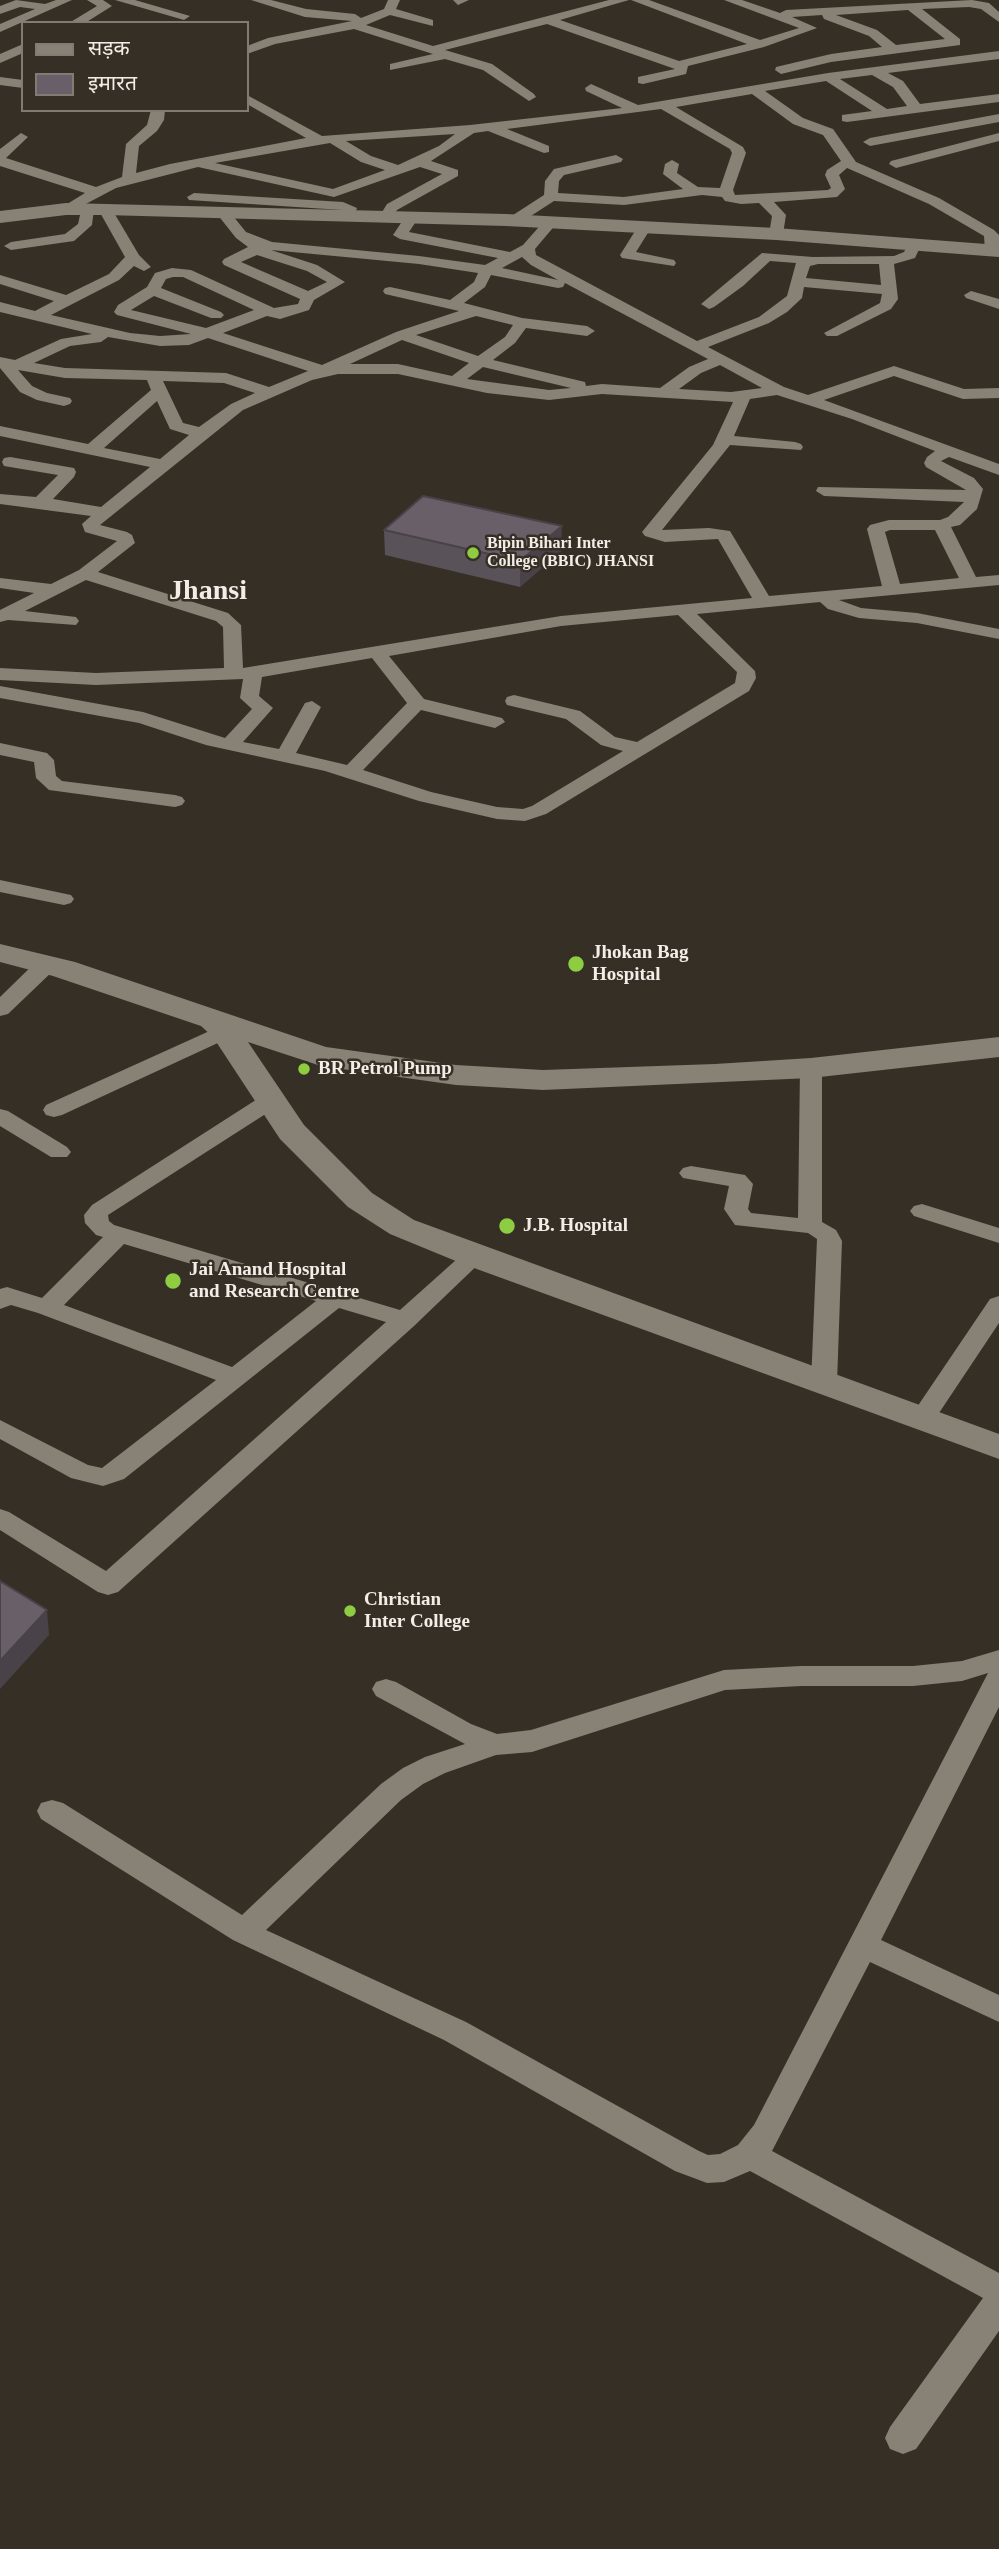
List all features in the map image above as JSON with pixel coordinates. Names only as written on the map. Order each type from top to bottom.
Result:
[{"type":"street","points":[[0,29],[66,0]]},
{"type":"street","points":[[79,21],[106,6],[93,0]]},
{"type":"street","points":[[121,0],[184,16]]},
{"type":"street","points":[[257,0],[305,13],[369,20]]},
{"type":"street","points":[[637,0],[760,44]]},
{"type":"street","points":[[678,65],[811,28],[730,0]]},
{"type":"street","points":[[431,50],[617,2],[741,49]]},
{"type":"street","points":[[0,10],[23,3],[48,8]]},
{"type":"street","points":[[562,4],[583,10]]},
{"type":"street","points":[[775,15],[975,4],[985,6],[999,18]]},
{"type":"street","points":[[248,50],[272,41],[354,25],[369,20],[392,6],[429,23]]},
{"type":"street","points":[[779,71],[831,58],[956,41],[910,6]]},
{"type":"street","points":[[814,12],[863,28],[893,49]]},
{"type":"street","points":[[548,20],[683,68],[681,71],[643,80]]},
{"type":"street","points":[[354,25],[487,67],[529,97]]},
{"type":"street","points":[[0,59],[21,49]]},
{"type":"street","points":[[395,67],[446,55]]},
{"type":"street","points":[[11,246],[69,238],[85,225],[96,203],[129,180],[193,162],[322,138],[470,129],[638,110],[828,77],[999,55]]},
{"type":"street","points":[[876,72],[898,84],[917,110]]},
{"type":"street","points":[[828,77],[885,113]]},
{"type":"street","points":[[0,81],[19,84]]},
{"type":"street","points":[[0,92],[19,84]]},
{"type":"street","points":[[591,88],[638,110]]},
{"type":"street","points":[[0,217],[96,203],[224,214],[515,220],[776,234],[995,251],[993,237],[989,233],[946,207],[858,169],[849,162],[828,132],[798,121],[755,90]]},
{"type":"street","points":[[847,118],[999,98]]},
{"type":"street","points":[[248,100],[366,159],[399,170]]},
{"type":"street","points":[[663,105],[736,147],[739,153],[725,193]]},
{"type":"street","points":[[129,180],[133,144],[152,128],[158,112]]},
{"type":"street","points":[[387,134],[442,117]]},
{"type":"street","points":[[870,142],[999,118]]},
{"type":"street","points":[[322,138],[363,121]]},
{"type":"street","points":[[490,127],[544,149]]},
{"type":"street","points":[[193,162],[329,193],[420,162],[444,149],[470,129]]},
{"type":"street","points":[[21,137],[0,158],[8,165],[96,203],[133,258],[160,275],[177,271],[266,311],[280,314],[301,309],[308,297],[338,282],[312,268],[252,244],[224,214]]},
{"type":"street","points":[[896,164],[999,137]]},
{"type":"street","points":[[551,197],[552,181],[559,173],[617,159]]},
{"type":"street","points":[[386,217],[392,207],[453,173],[420,162]]},
{"type":"street","points":[[515,220],[551,197],[624,201],[696,192],[725,193],[736,200],[832,194],[838,189],[832,175],[834,170],[849,162]]},
{"type":"street","points":[[672,164],[670,174],[696,192]]},
{"type":"street","points":[[194,197],[343,206],[350,208],[348,216]]},
{"type":"street","points":[[762,198],[779,215],[776,234]]},
{"type":"street","points":[[412,217],[400,235],[509,256]]},
{"type":"street","points":[[453,305],[480,284],[486,271],[509,256],[528,248],[550,223]]},
{"type":"street","points":[[644,228],[627,255],[669,263]]},
{"type":"street","points":[[308,297],[229,262],[252,244],[314,252],[397,257],[546,281],[580,294],[603,296]]},
{"type":"street","points":[[709,304],[738,283],[767,256],[808,260],[886,261],[905,259],[914,245]]},
{"type":"street","points":[[528,248],[529,257],[536,262],[778,390],[999,470]]},
{"type":"street","points":[[36,316],[114,277],[133,258]]},
{"type":"street","points":[[697,346],[764,320],[782,309],[794,298],[799,268],[808,260]]},
{"type":"street","points":[[832,333],[886,306],[890,299],[886,261]]},
{"type":"street","points":[[160,275],[153,290],[123,308],[122,312],[207,332],[254,352],[323,371],[398,369],[486,388],[541,395],[593,389],[743,397],[778,390]]},
{"type":"street","points":[[0,279],[68,300]]},
{"type":"street","points":[[798,282],[889,290]]},
{"type":"street","points":[[153,290],[216,315]]},
{"type":"street","points":[[390,291],[522,323],[587,331]]},
{"type":"street","points":[[971,295],[999,304]]},
{"type":"street","points":[[0,307],[130,338]]},
{"type":"street","points":[[6,363],[78,338],[189,340],[266,311]]},
{"type":"street","points":[[4,616],[85,574],[126,544],[126,540],[121,536],[91,528],[92,524],[201,433],[237,407],[401,335],[475,311]]},
{"type":"street","points":[[456,380],[510,340],[522,323]]},
{"type":"street","points":[[401,335],[480,362],[593,389]]},
{"type":"street","points":[[189,340],[184,359],[239,366],[226,378]]},
{"type":"street","points":[[665,392],[695,370],[722,359]]},
{"type":"street","points":[[6,363],[65,373],[226,378],[271,393]]},
{"type":"street","points":[[6,363],[26,389],[43,397],[64,401]]},
{"type":"street","points":[[808,400],[894,371],[963,394],[999,393]]},
{"type":"street","points":[[152,375],[176,426],[201,433]]},
{"type":"street","points":[[91,450],[159,391]]},
{"type":"street","points":[[743,397],[725,440],[651,532],[653,535],[665,537],[709,533],[724,535],[764,602]]},
{"type":"street","points":[[0,431],[164,465]]},
{"type":"street","points":[[725,440],[796,447]]},
{"type":"street","points":[[891,589],[876,529],[889,525],[941,525],[954,521],[971,505],[975,489],[968,482],[932,463],[935,457],[948,451]]},
{"type":"street","points":[[10,461],[68,472],[40,502]]},
{"type":"street","points":[[824,491],[974,497]]},
{"type":"street","points":[[0,499],[40,502],[105,513]]},
{"type":"street","points":[[941,525],[970,582]]},
{"type":"street","points":[[85,574],[222,617],[232,625],[249,698],[263,708],[230,744]]},
{"type":"street","points":[[0,675],[96,679],[244,674],[550,622],[999,580]]},
{"type":"street","points":[[0,583],[54,590]]},
{"type":"street","points":[[824,596],[834,605],[859,613],[917,618],[999,634]]},
{"type":"street","points":[[0,692],[133,715],[230,744],[351,772],[426,797],[514,816],[539,810],[742,687],[747,678],[746,671],[683,610]]},
{"type":"street","points":[[4,616],[70,621]]},
{"type":"street","points":[[376,652],[417,703],[495,722]]},
{"type":"street","points":[[514,701],[573,715],[608,741],[640,749]]},
{"type":"street","points":[[351,772],[417,703]]},
{"type":"street","points":[[285,755],[312,707]]},
{"type":"street","points":[[0,749],[40,757],[44,760],[46,778],[56,786],[175,801]]},
{"type":"street","points":[[0,886],[64,899]]},
{"type":"street","points":[[0,953],[47,964],[219,1025],[321,1056],[500,1078],[543,1080],[675,1076],[811,1068],[999,1047]]},
{"type":"street","points":[[0,1009],[47,964]]},
{"type":"street","points":[[219,1025],[292,1132],[360,1200],[402,1227],[999,1447]]},
{"type":"street","points":[[54,1110],[219,1025]]},
{"type":"street","points":[[270,1039],[318,1042],[473,1064],[541,1068],[622,1066],[735,1058],[999,1032]]},
{"type":"street","points":[[810,1226],[811,1068]]},
{"type":"street","points":[[270,1101],[100,1210],[96,1215],[97,1223],[105,1230],[405,1320]]},
{"type":"street","points":[[0,1116],[59,1152]]},
{"type":"street","points":[[691,1173],[737,1180],[741,1184],[736,1209],[743,1220],[810,1226],[820,1229],[831,1241],[824,1383]]},
{"type":"street","points":[[922,1211],[999,1236]]},
{"type":"street","points":[[47,1308],[120,1234]]},
{"type":"street","points":[[0,1518],[108,1585],[475,1256]]},
{"type":"street","points":[[3,1296],[47,1308],[236,1378]]},
{"type":"street","points":[[0,1427],[80,1472],[103,1477],[115,1473],[335,1299]]},
{"type":"street","points":[[922,1419],[999,1304]]},
{"type":"street","points":[[244,1932],[391,1792],[412,1776],[435,1765],[495,1745],[532,1741],[724,1680],[801,1676],[914,1676],[962,1671],[999,1660]]},
{"type":"street","points":[[52,1811],[278,1951],[455,2031],[687,2161],[707,2169],[723,2168],[750,2155],[766,2135],[999,1679]]},
{"type":"street","points":[[386,1689],[461,1731],[495,1745]]},
{"type":"street","points":[[863,1945],[999,2009]]},
{"type":"street","points":[[750,2155],[999,2290]]},
{"type":"street","points":[[904,2438],[999,2303]]},
{"type":"building","points":[[423,496],[562,526],[520,561],[384,530]]},
{"type":"building","points":[[0,1581],[47,1610],[0,1661]]},
{"type":"place","name":"Bipin Bihari Inter College (BBIC) JHANSI","points":[[473,553]]},
{"type":"place","name":"Jhokan Bag Hospital","points":[[576,964]]},
{"type":"place","name":"BR Petrol Pump","points":[[304,1069]]},
{"type":"place","name":"J.B. Hospital","points":[[507,1226]]},
{"type":"place","name":"Jai Anand Hospital and Research Centre","points":[[173,1281]]},
{"type":"place","name":"Christian Inter College","points":[[350,1611]]},
{"type":"district","name":"Jhansi","points":[[208,592]]}]
